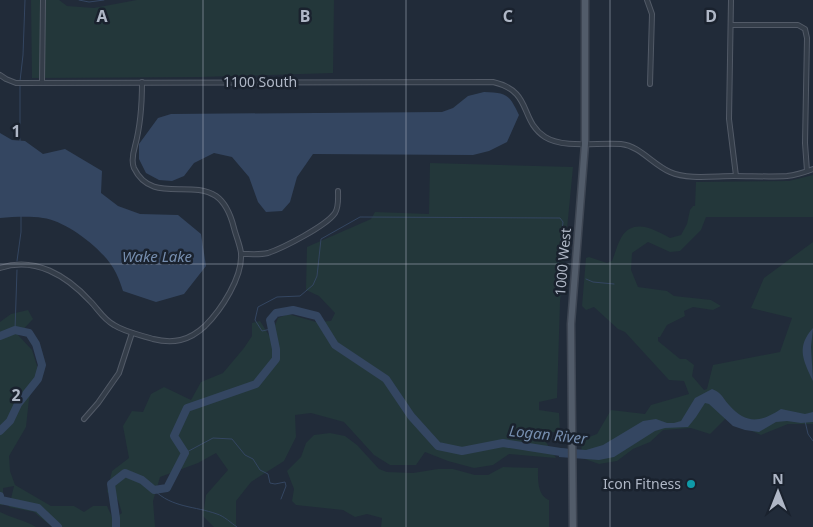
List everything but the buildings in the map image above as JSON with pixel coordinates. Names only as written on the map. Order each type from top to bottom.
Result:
[{"type":"main road","name":"1000 West","points":[[573,527],[571,435],[573,291],[585,144],[586,0]]},
{"type":"street","points":[[42,82],[43,0]]},
{"type":"street","points":[[647,0],[652,14],[650,84]]},
{"type":"street","points":[[730,0],[729,119],[736,176]]},
{"type":"street","points":[[730,25],[798,25],[804,29],[807,38],[809,60],[805,143],[807,171]]},
{"type":"street","name":"1100 South","points":[[0,75],[16,83],[493,82],[504,85],[515,92],[524,103],[535,127],[546,138],[563,143],[585,144]]},
{"type":"street","points":[[0,268],[23,264],[41,267],[61,275],[78,288],[102,316],[114,325],[132,333],[162,341],[177,342],[188,338],[205,326],[228,296],[238,278],[241,254],[232,221],[224,203],[215,195],[201,190],[164,189],[151,186],[138,175],[133,166],[133,154],[141,122],[142,82]]},
{"type":"street","points":[[585,144],[622,144],[638,149],[671,172],[688,176],[789,176],[813,169]]},
{"type":"street","points":[[241,254],[267,253],[290,244],[329,220],[338,206],[338,191]]},
{"type":"street","points":[[84,419],[98,403],[119,372],[132,333]]},
{"type":"green space","points":[[31,0],[59,0],[67,6],[94,8],[137,0],[334,0],[333,73],[201,77],[32,78]]},
{"type":"green space","points":[[430,163],[573,167],[560,302],[557,398],[539,402],[539,410],[559,413],[560,432],[543,432],[544,439],[556,458],[509,454],[493,465],[474,468],[425,452],[416,465],[390,465],[374,455],[344,422],[311,413],[295,415],[296,437],[284,461],[251,482],[236,501],[236,527],[214,527],[203,516],[206,495],[228,470],[216,453],[198,463],[160,477],[153,501],[155,527],[52,527],[34,512],[9,507],[14,486],[3,488],[3,505],[0,505],[0,322],[11,314],[28,310],[33,319],[18,335],[32,350],[38,369],[29,399],[26,427],[9,456],[10,471],[15,485],[51,506],[74,506],[84,512],[93,506],[107,506],[113,519],[122,513],[118,500],[107,492],[112,471],[129,458],[123,426],[132,411],[143,412],[151,394],[164,387],[191,400],[201,382],[223,373],[244,348],[252,336],[252,323],[260,321],[270,337],[278,318],[288,314],[316,322],[331,321],[335,313],[319,296],[306,290],[307,247],[371,219],[375,212],[429,214]]},
{"type":"green space","points":[[813,175],[813,217],[706,217],[701,230],[680,251],[670,252],[648,242],[632,253],[631,270],[638,287],[667,291],[674,296],[711,300],[721,306],[713,310],[693,307],[684,311],[685,316],[667,325],[660,337],[658,337],[658,341],[680,359],[686,359],[694,365],[692,376],[704,390],[707,389],[713,365],[780,352],[792,318],[751,308],[764,278],[813,242],[813,424],[788,424],[761,435],[725,419],[710,434],[691,428],[663,430],[650,442],[633,449],[617,461],[599,464],[582,458],[581,440],[597,434],[611,410],[645,414],[651,405],[689,394],[684,381],[669,380],[625,332],[618,329],[594,307],[586,310],[582,306],[586,258],[589,257],[607,263],[612,261],[621,238],[632,228],[644,227],[670,238],[681,235],[687,224],[690,210],[695,206],[696,182],[789,181]]},
{"type":"green space","points":[[330,433],[345,436],[357,445],[379,469],[387,472],[413,473],[453,469],[475,475],[488,475],[503,467],[538,468],[540,491],[549,500],[549,527],[381,527],[382,518],[367,514],[355,517],[343,510],[296,505],[292,501],[294,489],[287,471],[301,457],[306,443],[314,435]]},
{"type":"green space","points":[[0,512],[27,523],[36,527],[0,527]]},
{"type":"water","points":[[484,92],[503,94],[510,99],[519,115],[507,142],[489,151],[473,155],[313,154],[297,177],[290,202],[282,211],[266,212],[258,202],[249,177],[232,157],[214,153],[194,163],[184,176],[172,181],[159,180],[146,173],[139,159],[139,144],[158,118],[171,114],[442,112],[453,108],[468,96]]},
{"type":"water","name":"Wake Lake","points":[[0,133],[12,140],[25,141],[43,154],[65,149],[102,171],[101,193],[118,206],[140,214],[178,215],[201,234],[206,266],[184,294],[156,302],[123,291],[116,273],[104,256],[85,238],[63,225],[53,220],[38,217],[0,218]]},
{"type":"water","points":[[813,328],[811,347],[813,381],[806,367],[803,348],[804,341]]},
{"type":"water","points":[[712,389],[720,394],[741,416],[747,418],[760,419],[781,409],[805,414],[813,412],[813,422],[776,422],[759,432],[745,430],[733,426],[709,404],[705,403],[688,427],[665,428],[655,431],[614,457],[599,460],[559,457],[559,448],[586,450],[603,445],[643,421],[656,419],[667,423],[674,423],[681,421],[695,398]]},
{"type":"waterway","points":[[20,81],[25,0]]},
{"type":"waterway","points":[[79,0],[89,2],[104,0]]},
{"type":"waterway","points":[[20,85],[20,141]]},
{"type":"waterway","points":[[17,261],[21,215]]},
{"type":"waterway","points":[[271,329],[262,331],[255,320],[258,307],[277,297],[300,296],[313,285],[317,276],[321,239],[360,217],[560,218],[563,222],[557,274],[559,278]]},
{"type":"waterway","points":[[15,330],[17,270]]},
{"type":"waterway","points":[[586,279],[593,282],[614,284]]},
{"type":"waterway","name":"Logan River","points":[[116,527],[111,484],[125,473],[142,480],[154,490],[167,488],[185,453],[174,436],[187,408],[256,384],[276,359],[276,349],[270,320],[276,313],[293,310],[317,316],[335,345],[386,379],[411,416],[438,446],[462,451],[503,443],[567,453]]},
{"type":"waterway","name":"Logan River","points":[[0,336],[15,330],[29,333],[36,344],[42,365],[38,379],[18,404],[10,421],[0,431]]},
{"type":"waterway","points":[[805,421],[808,434],[813,441]]},
{"type":"waterway","points":[[185,453],[213,438],[232,439],[245,455],[253,459],[260,470],[268,474],[270,483],[285,482],[286,486],[281,499]]},
{"type":"waterway","points":[[154,490],[168,500],[220,515],[237,527]]},
{"type":"waterway","name":"Logan River","points":[[0,496],[1,500],[38,508],[58,527]]},
{"type":"place","name":"Icon Fitness","points":[[691,484]]}]
